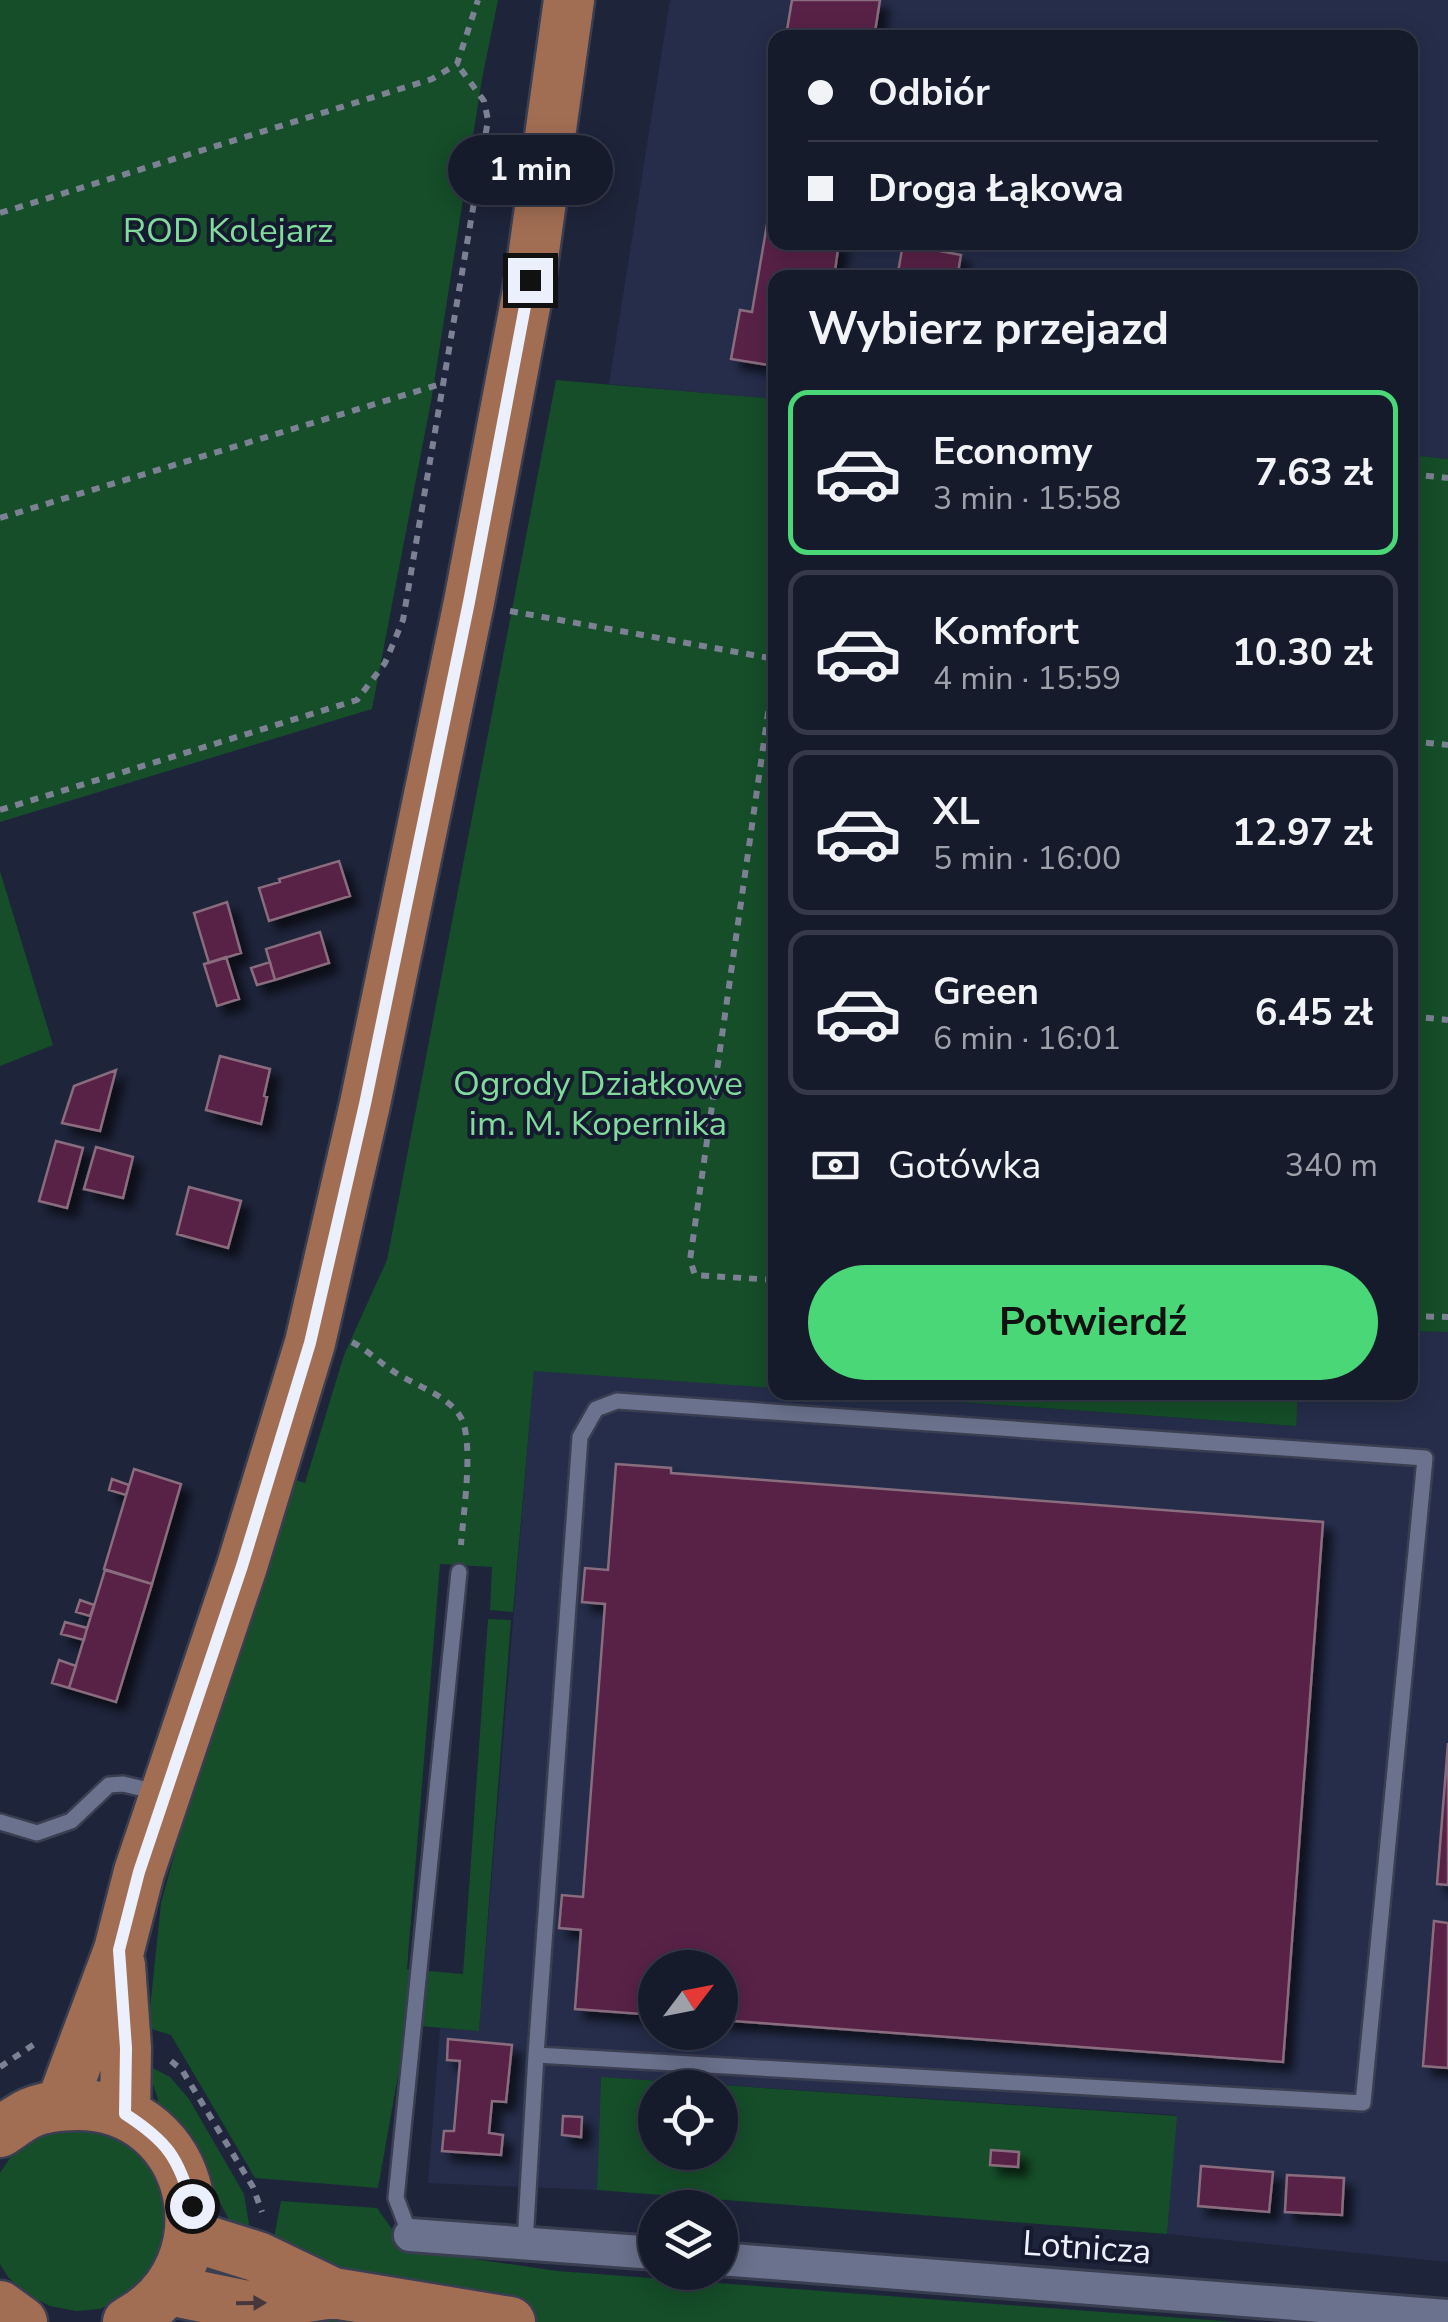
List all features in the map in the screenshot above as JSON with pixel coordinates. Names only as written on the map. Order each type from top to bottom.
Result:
[{"type":"main road","points":[[60,2104],[119,1950],[139,1872],[242,1566],[310,1343],[365,1104],[469,602],[530,280],[569,0]]},
{"type":"main road","points":[[119,1950],[126,2048],[125,2114]]},
{"type":"main road","points":[[0,2132],[27,2114],[60,2104],[94,2104],[125,2114],[150,2130],[170,2152],[184,2178],[192,2206],[191,2236],[183,2264],[168,2290],[145,2313],[128,2322]]},
{"type":"main road","points":[[191,2236],[258,2256],[333,2293],[510,2322]]},
{"type":"main road","points":[[168,2290],[247,2306],[333,2293]]},
{"type":"main road","points":[[0,2306],[22,2322]]},
{"type":"street","points":[[410,2236],[638,2253]]},
{"type":"street","name":"Lotnicza","points":[[738,2259],[1448,2316]]},
{"type":"lane","points":[[525,2243],[536,2055],[580,1437],[596,1408],[616,1401],[1425,1458],[1363,2103],[536,2055]]},
{"type":"lane","points":[[410,2236],[396,2198],[459,1572]]},
{"type":"lane","points":[[0,1822],[37,1833],[71,1821],[109,1784],[164,1794]]},
{"type":"path","points":[[0,213],[432,79],[457,64],[478,0]]},
{"type":"path","points":[[0,810],[357,700],[385,663],[404,620],[488,120],[484,100],[457,64]]},
{"type":"path","points":[[0,518],[444,383]]},
{"type":"path","points":[[1418,475],[1448,478]]},
{"type":"path","points":[[469,602],[768,661]]},
{"type":"path","points":[[768,711],[690,1260],[695,1275],[768,1280]]},
{"type":"path","points":[[1418,742],[1448,745]]},
{"type":"path","points":[[1418,1017],[1448,1020]]},
{"type":"path","points":[[1418,1316],[1448,1317]]},
{"type":"path","points":[[342,1337],[436,1395],[460,1415],[468,1441],[459,1572]]},
{"type":"path","points":[[0,2067],[38,2042]]},
{"type":"path","points":[[166,2057],[182,2070],[253,2186],[262,2209],[261,2226]]},
{"type":"shaded area","points":[[670,0],[1448,0],[1448,459],[1418,456],[1418,270],[768,270],[768,398],[609,384]]},
{"type":"shaded area","points":[[1418,1331],[1448,1332],[1448,2262],[1167,2234],[1176,2115],[738,2086],[738,2070],[638,2070],[638,2079],[601,2077],[597,2190],[428,2183],[440,2028],[479,2030],[534,1370],[768,1387],[768,1400],[932,1400],[1295,1426],[1297,1400],[1418,1400]]},
{"type":"green space","name":"ROD Kolejarz","points":[[0,0],[498,0],[432,396],[372,709],[0,822]]},
{"type":"green space","name":"Ogrody Działkowe im. M. Kopernika","points":[[556,380],[768,398],[768,1388],[534,1371],[513,1612],[490,1610],[492,1567],[440,1564],[407,1969],[463,1974],[488,1619],[511,1620],[479,2031],[407,2025],[378,2188],[255,2178],[171,2035],[148,2028],[161,1903],[197,1772],[293,1479],[305,1483],[344,1355],[387,1260]]},
{"type":"green space","points":[[1418,456],[1448,459],[1448,1332],[1418,1331]]},
{"type":"green space","points":[[0,871],[53,1045],[0,1066]]},
{"type":"green space","points":[[932,1400],[1298,1400],[1296,1426]]},
{"type":"green space","points":[[147,2065],[170,2077],[189,2099],[244,2194],[249,2224],[245,2233],[233,2228],[193,2149],[159,2103]]},
{"type":"green space","points":[[601,2077],[638,2080],[638,2170],[738,2170],[738,2086],[1177,2116],[1167,2234],[738,2201],[738,2190],[638,2190],[638,2193],[597,2190]]},
{"type":"green space","points":[[69,2127],[115,2133],[151,2161],[170,2203],[155,2270],[121,2301],[99,2309],[76,2311],[50,2306],[28,2295],[0,2264],[0,2173],[27,2143],[47,2132]]},
{"type":"green space","points":[[281,2201],[377,2208],[406,2249],[557,2271],[638,2277],[638,2290],[738,2290],[738,2285],[1236,2322],[258,2322]]},
{"type":"building","points":[[792,0],[880,0],[875,30],[787,30]]},
{"type":"building","points":[[768,219],[768,250],[838,250],[835,270],[768,270],[768,365],[731,359],[740,310],[752,312]]},
{"type":"building","points":[[902,250],[961,255],[958,270],[898,270]]},
{"type":"building","points":[[339,861],[350,896],[269,921],[259,888]]},
{"type":"building","points":[[227,902],[241,953],[209,963],[194,913]]},
{"type":"building","points":[[320,932],[329,963],[275,980],[266,949]]},
{"type":"building","points":[[226,957],[239,999],[217,1006],[204,964]]},
{"type":"building","points":[[270,962],[275,980],[257,985],[251,968]]},
{"type":"building","points":[[220,1056],[270,1069],[261,1124],[206,1110]]},
{"type":"building","points":[[116,1070],[100,1131],[62,1123],[74,1086]]},
{"type":"building","points":[[56,1141],[83,1148],[67,1208],[39,1201]]},
{"type":"building","points":[[96,1147],[133,1157],[123,1198],[84,1189]]},
{"type":"building","points":[[189,1187],[241,1201],[228,1248],[177,1234]]},
{"type":"building","points":[[616,1464],[671,1468],[671,1473],[1323,1522],[1283,2062],[738,2021],[738,1950],[638,1950],[638,2014],[575,2009],[581,1930],[559,1928],[562,1895],[583,1897],[605,1604],[582,1602],[585,1568],[608,1570]]},
{"type":"building","points":[[134,1469],[181,1484],[152,1584],[104,1569]]},
{"type":"building","points":[[112,1479],[129,1485],[126,1495],[109,1490]]},
{"type":"building","points":[[105,1570],[152,1584],[116,1702],[69,1688]]},
{"type":"building","points":[[80,1600],[94,1605],[90,1616],[76,1612]]},
{"type":"building","points":[[65,1622],[87,1628],[84,1640],[61,1634]]},
{"type":"building","points":[[59,1660],[76,1666],[69,1688],[52,1683]]},
{"type":"building","points":[[1448,1743],[1448,1885],[1437,1884]]},
{"type":"building","points":[[1434,1921],[1448,1923],[1448,2068],[1423,2066]]},
{"type":"building","points":[[448,2039],[512,2045],[506,2102],[492,2101],[489,2133],[503,2135],[501,2155],[442,2151],[444,2131],[454,2131],[460,2061],[447,2060]]},
{"type":"building","points":[[563,2116],[582,2117],[581,2137],[562,2135]]},
{"type":"building","points":[[991,2150],[1019,2152],[1018,2167],[990,2165]]},
{"type":"building","points":[[1201,2166],[1273,2172],[1269,2212],[1198,2206]]},
{"type":"building","points":[[1287,2175],[1344,2178],[1342,2215],[1285,2212]]},
{"type":"route","points":[[192,2206],[184,2178],[170,2152],[150,2130],[125,2114],[126,2048],[119,1950],[139,1872],[242,1566],[310,1343],[365,1104],[469,602],[530,280]]}]
